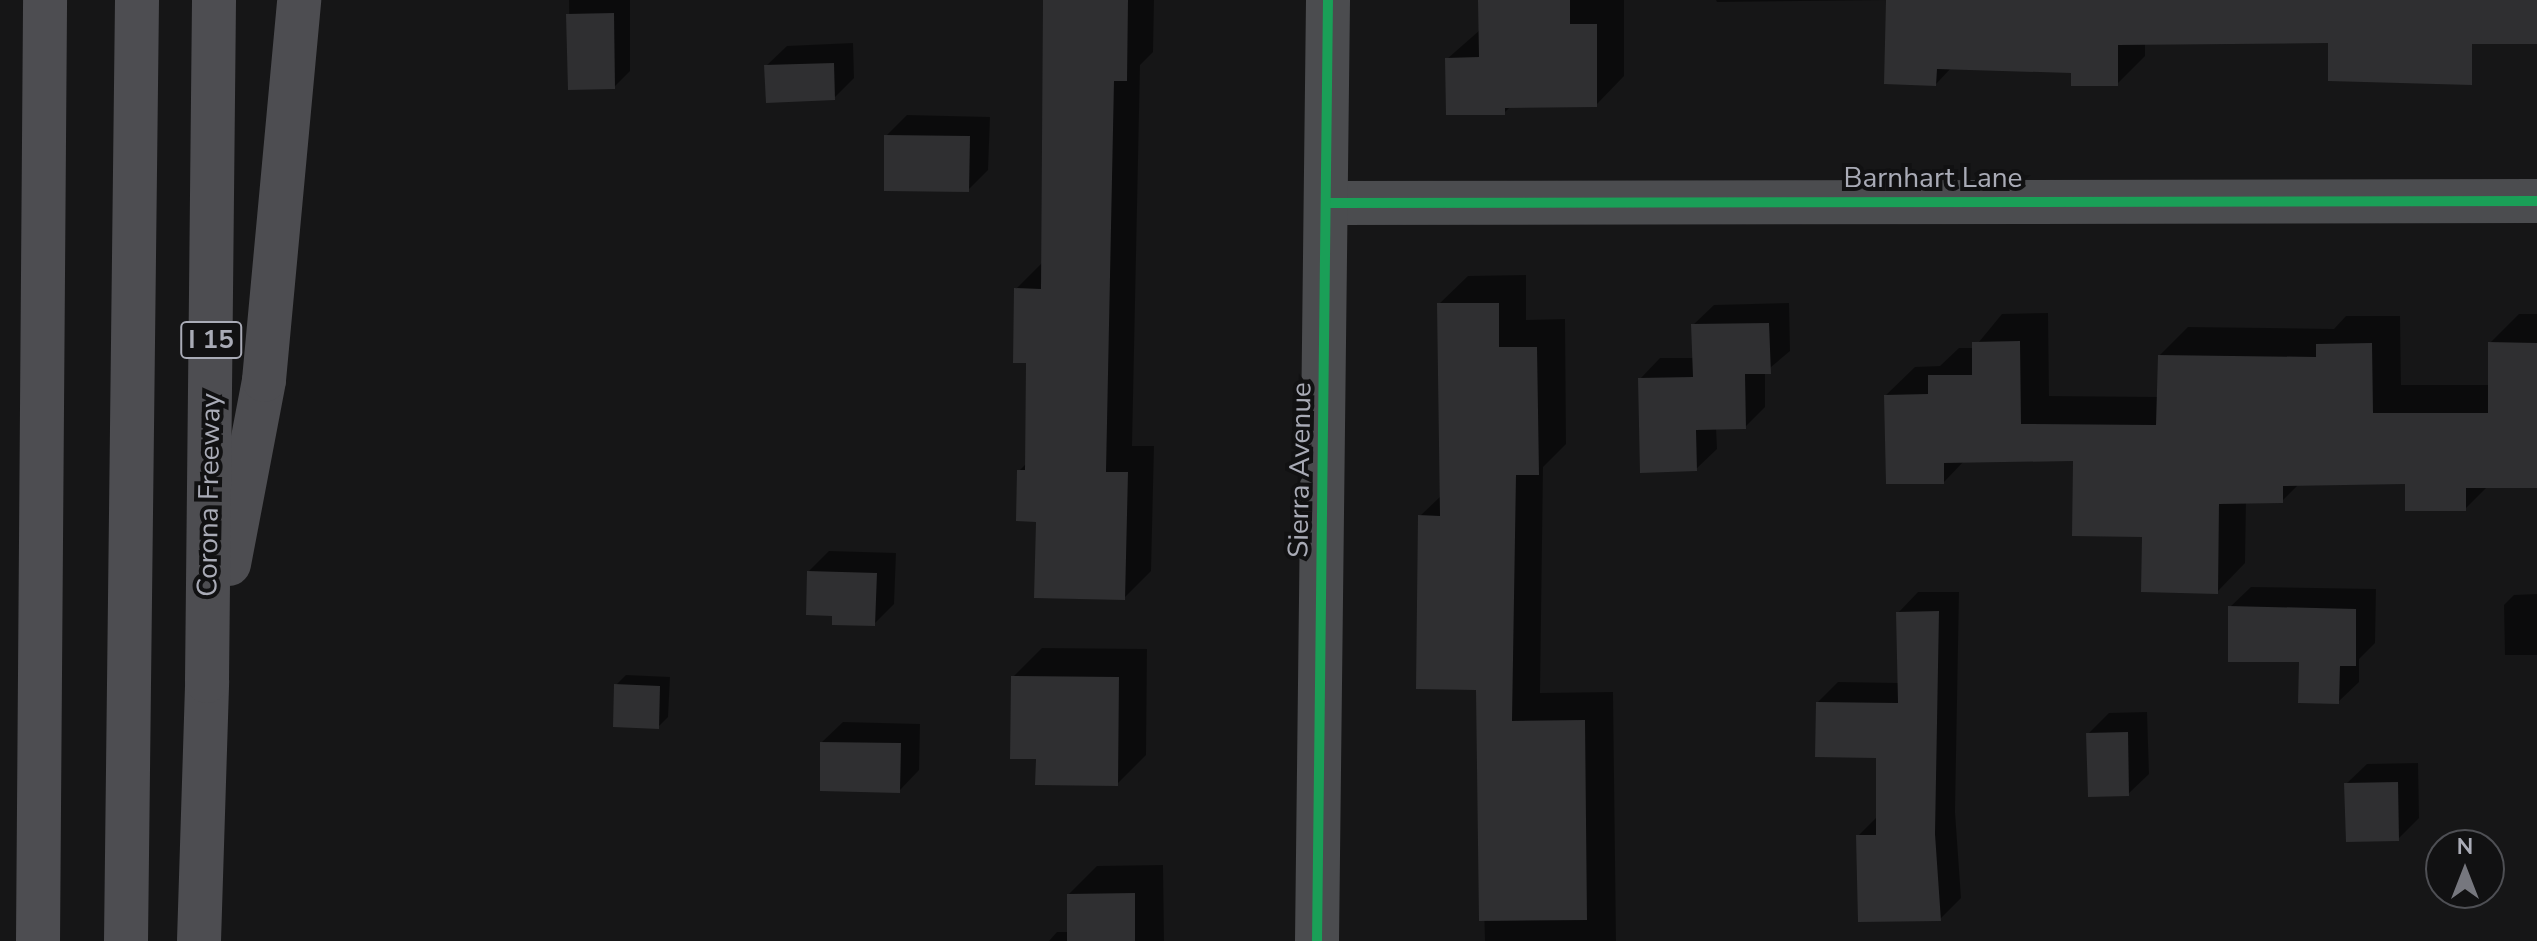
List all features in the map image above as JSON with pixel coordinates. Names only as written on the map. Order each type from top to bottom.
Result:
[{"type":"highway","points":[[38,941],[45,0]]},
{"type":"highway","points":[[126,941],[137,0]]},
{"type":"highway","name":"Corona Freeway","points":[[199,941],[207,681],[214,0]]},
{"type":"highway","points":[[207,681],[264,380],[299,0]]},
{"type":"street","name":"Sierra Avenue","points":[[1317,941],[1329,203],[1328,0]]},
{"type":"street","name":"Barnhart Lane","points":[[1329,203],[2537,201]]},
{"type":"building","points":[[1043,0],[1128,0],[1127,81],[1114,81],[1106,472],[1128,472],[1125,600],[1034,598],[1036,522],[1016,521],[1017,470],[1025,470],[1026,363],[1013,363],[1014,288],[1041,289]]},
{"type":"building","points":[[1478,0],[1570,0],[1570,24],[1597,24],[1597,107],[1505,108],[1505,115],[1446,115],[1445,58],[1479,57]]},
{"type":"building","points":[[1886,0],[2537,0],[2537,44],[2472,44],[2472,85],[2328,81],[2328,43],[2118,45],[2118,86],[2071,86],[2071,73],[1937,69],[1936,86],[1884,84]]},
{"type":"building","points":[[614,13],[615,89],[568,90],[566,14]]},
{"type":"building","points":[[834,63],[835,100],[766,103],[764,65]]},
{"type":"building","points":[[884,135],[970,136],[969,192],[884,191]]},
{"type":"building","points":[[1437,303],[1499,303],[1499,347],[1537,347],[1539,475],[1516,475],[1512,721],[1585,720],[1587,920],[1479,921],[1476,690],[1416,689],[1418,515],[1440,516]]},
{"type":"building","points":[[1769,323],[1771,374],[1745,374],[1746,429],[1696,430],[1697,471],[1640,473],[1638,378],[1693,377],[1691,324]]},
{"type":"building","points":[[2020,341],[2021,424],[2156,425],[2158,355],[2316,357],[2316,344],[2372,343],[2373,413],[2488,413],[2488,342],[2537,343],[2537,488],[2466,488],[2466,511],[2405,511],[2405,484],[2283,486],[2283,503],[2219,504],[2218,594],[2141,592],[2142,537],[2072,536],[2073,461],[1944,463],[1944,484],[1886,484],[1884,395],[1928,394],[1928,375],[1972,375],[1972,342]]},
{"type":"building","points":[[807,571],[877,573],[875,626],[832,625],[832,616],[806,615]]},
{"type":"building","points":[[2228,606],[2356,609],[2356,666],[2340,666],[2339,704],[2298,703],[2299,662],[2228,662]]},
{"type":"building","points":[[1939,611],[1935,834],[1941,921],[1858,922],[1856,835],[1876,835],[1876,758],[1815,757],[1816,702],[1898,703],[1896,612]]},
{"type":"building","points":[[1011,676],[1119,677],[1118,786],[1035,785],[1036,759],[1010,759]]},
{"type":"building","points":[[614,684],[660,686],[659,729],[613,727]]},
{"type":"building","points":[[2128,732],[2129,796],[2088,797],[2086,733]]},
{"type":"building","points":[[820,742],[901,743],[900,793],[820,791]]},
{"type":"building","points":[[2398,782],[2399,841],[2346,842],[2344,783]]},
{"type":"building","points":[[1135,893],[1135,941],[1067,941],[1067,894]]},
{"type":"cycle path","points":[[1317,941],[1328,0]]},
{"type":"cycle path","points":[[1329,203],[2537,201]]}]
